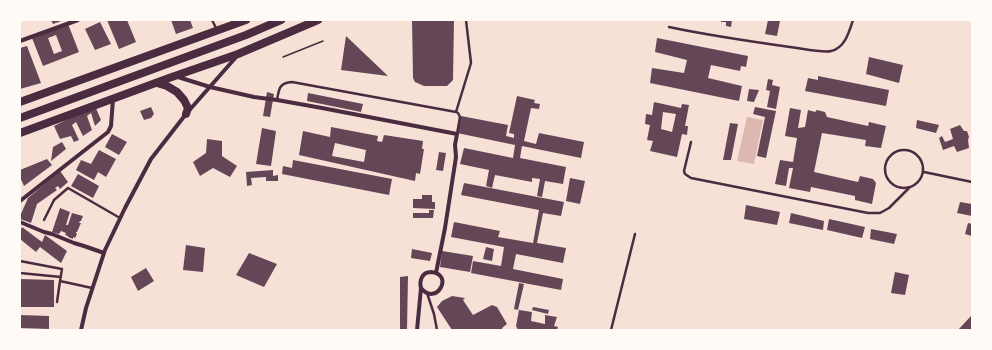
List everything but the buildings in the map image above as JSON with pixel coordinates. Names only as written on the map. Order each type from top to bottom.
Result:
[{"type":"main road","points":[[20,102],[246,20]]},
{"type":"main road","points":[[20,118],[246,35],[281,20]]},
{"type":"main road","points":[[20,133],[238,54],[318,20]]},
{"type":"main road","points":[[157,83],[167,86],[177,92],[184,100],[188,108],[186,114]]},
{"type":"street","points":[[20,41],[78,20]]},
{"type":"street","points":[[81,330],[92,288],[104,253],[120,218],[151,159],[186,114],[238,54]]},
{"type":"street","points":[[175,76],[210,87],[254,97],[368,116],[457,134],[455,145],[456,157],[436,273]]},
{"type":"street","points":[[20,201],[108,132],[111,126],[113,99]]},
{"type":"street","points":[[20,222],[104,253]]},
{"type":"street","points":[[417,330],[421,280],[427,272],[436,273],[442,279],[442,288],[436,293],[427,293],[421,288]]},
{"type":"lane","points":[[212,20],[217,31]]},
{"type":"lane","points":[[456,112],[471,63],[466,20]]},
{"type":"lane","points":[[669,27],[709,36],[831,51],[841,46],[848,36],[852,20]]},
{"type":"lane","points":[[277,100],[281,86],[286,82],[292,82],[456,112],[460,117],[457,134]]},
{"type":"lane","points":[[691,142],[684,171],[685,174],[691,178],[868,213],[880,213],[889,208],[909,188],[916,185],[921,179],[924,172],[922,160],[913,152],[907,150],[890,156],[885,167],[888,179],[892,184],[897,187],[909,188]]},
{"type":"lane","points":[[924,172],[972,182]]},
{"type":"lane","points":[[44,220],[54,200],[68,188],[120,218]]},
{"type":"lane","points":[[611,330],[635,234]]},
{"type":"lane","points":[[20,262],[62,269],[57,302]]},
{"type":"lane","points":[[20,273],[60,279],[92,288]]},
{"type":"lane","points":[[427,293],[434,314],[437,330]]},
{"type":"path","points":[[283,57],[323,40]]},
{"type":"shaded area","points":[[747,117],[763,120],[754,164],[737,161]]}]
